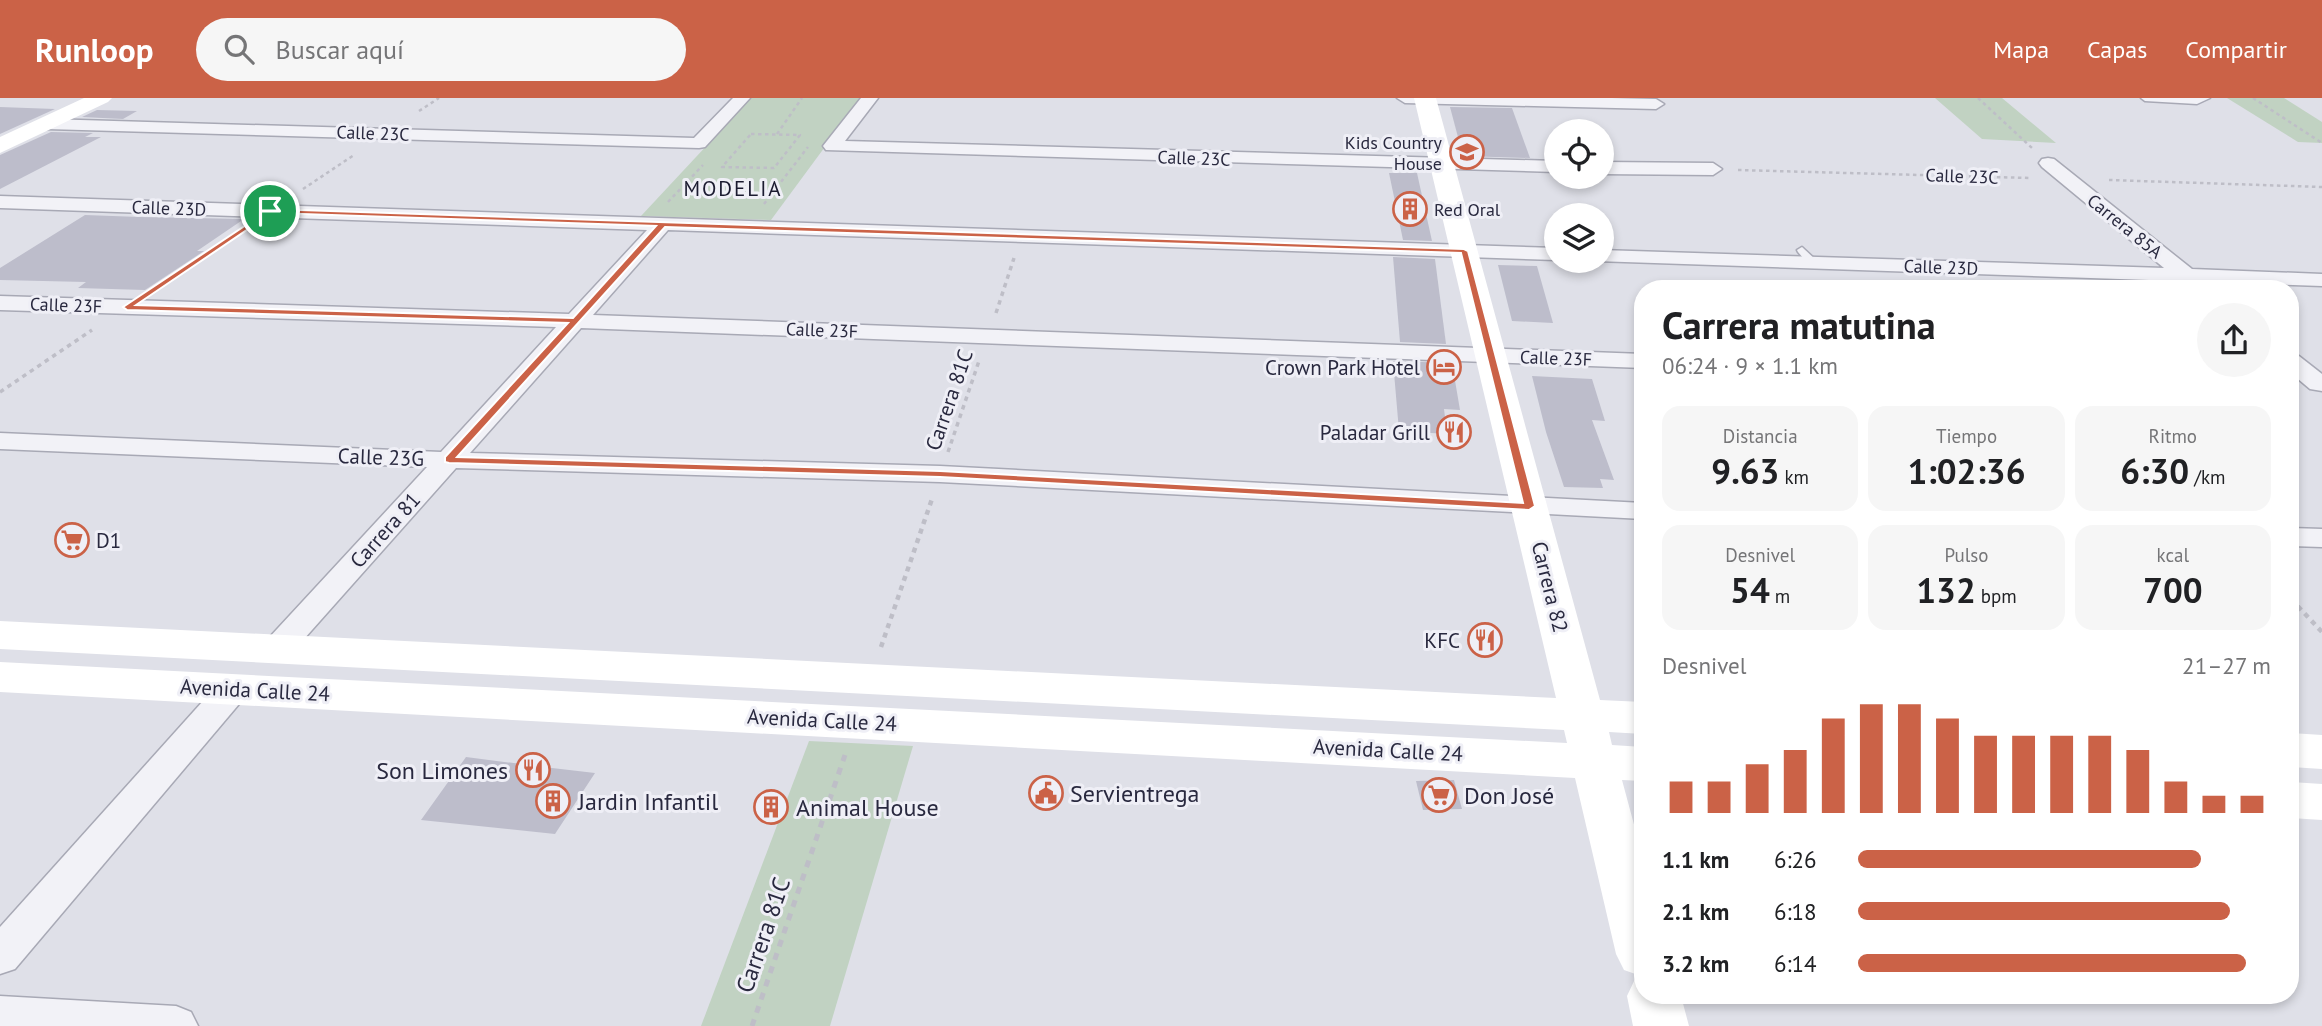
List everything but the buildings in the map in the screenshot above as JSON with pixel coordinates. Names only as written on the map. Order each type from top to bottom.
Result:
[{"type":"main road","points":[[0,146],[101,98]]},
{"type":"main road","name":"Carrera 82","points":[[1425,98],[1634,917]]},
{"type":"main road","name":"Avenida Calle 24","points":[[0,635],[1634,718]]},
{"type":"main road","name":"Avenida Calle 24","points":[[0,677],[1634,763]]},
{"type":"main road","points":[[2299,750],[2322,751]]},
{"type":"main road","points":[[2299,801],[2322,802]]},
{"type":"main road","points":[[1656,1004],[1661,1026]]},
{"type":"street","name":"Calle 23C","points":[[47,124],[699,143],[742,98]]},
{"type":"street","name":"Calle 23C","points":[[870,98],[832,146],[1544,167]]},
{"type":"street","points":[[1405,98],[1656,104]]},
{"type":"street","name":"Carrera 85A","points":[[2048,163],[2191,280]]},
{"type":"street","points":[[1614,168],[1713,169]]},
{"type":"street","name":"Calle 23D","points":[[0,202],[1544,254]]},
{"type":"street","name":"Carrera 81","points":[[277,649],[663,224]]},
{"type":"street","name":"Calle 23D","points":[[1614,256],[1808,257],[2322,280]]},
{"type":"street","name":"Calle 23F","points":[[0,303],[575,321],[1634,361]]},
{"type":"street","points":[[2299,367],[2321,384]]},
{"type":"street","points":[[2299,383],[2321,384]]},
{"type":"street","name":"Calle 23G","points":[[0,440],[449,460],[940,474],[1634,511]]},
{"type":"street","points":[[2299,537],[2322,538]]},
{"type":"street","points":[[0,956],[233,689]]},
{"type":"street","points":[[0,1015],[176,1026]]},
{"type":"lane","points":[[2145,98],[2197,101],[2206,98]]},
{"type":"path","points":[[0,392],[439,98]]},
{"type":"path","points":[[776,135],[802,98]]},
{"type":"path","points":[[1978,98],[2048,163]]},
{"type":"path","points":[[2253,98],[2322,144]]},
{"type":"path","points":[[751,134],[776,135],[800,135],[774,168],[722,167],[751,134]]},
{"type":"path","points":[[747,227],[809,146]]},
{"type":"path","name":"Calle 23C","points":[[1713,169],[2322,187]]},
{"type":"path","name":"Carrera 81C","points":[[879,654],[1022,236]]},
{"type":"path","points":[[2299,608],[2322,632]]},
{"type":"path","name":"Carrera 81C","points":[[752,1026],[847,751]]},
{"type":"green space","points":[[751,98],[861,98],[771,220],[641,216]]},
{"type":"green space","points":[[1935,98],[2002,98],[2056,143],[1982,139]]},
{"type":"green space","points":[[2227,98],[2284,98],[2322,122],[2322,143],[2298,142]]},
{"type":"green space","points":[[809,741],[913,746],[830,1026],[701,1026]]},
{"type":"place","name":"Kids Country House","points":[[1467,152]]},
{"type":"place","name":"Red Oral","points":[[1410,209]]},
{"type":"place","name":"Crown Park Hotel","points":[[1444,367]]},
{"type":"place","name":"Paladar Grill","points":[[1454,432]]},
{"type":"place","name":"D1","points":[[72,540]]},
{"type":"place","name":"KFC","points":[[1485,640]]},
{"type":"place","name":"Son Limones","points":[[533,770]]},
{"type":"place","name":"Servientrega","points":[[1046,793]]},
{"type":"place","name":"Don José","points":[[1439,795]]},
{"type":"place","name":"Jardin Infantil","points":[[553,801]]},
{"type":"place","name":"Animal House","points":[[771,807]]},
{"type":"district","name":"MODELIA","points":[[733,188]]},
{"type":"route","points":[[270,211],[127,307],[575,321],[663,224],[1464,251],[1529,506],[940,474],[449,460],[663,224],[270,211]]}]
